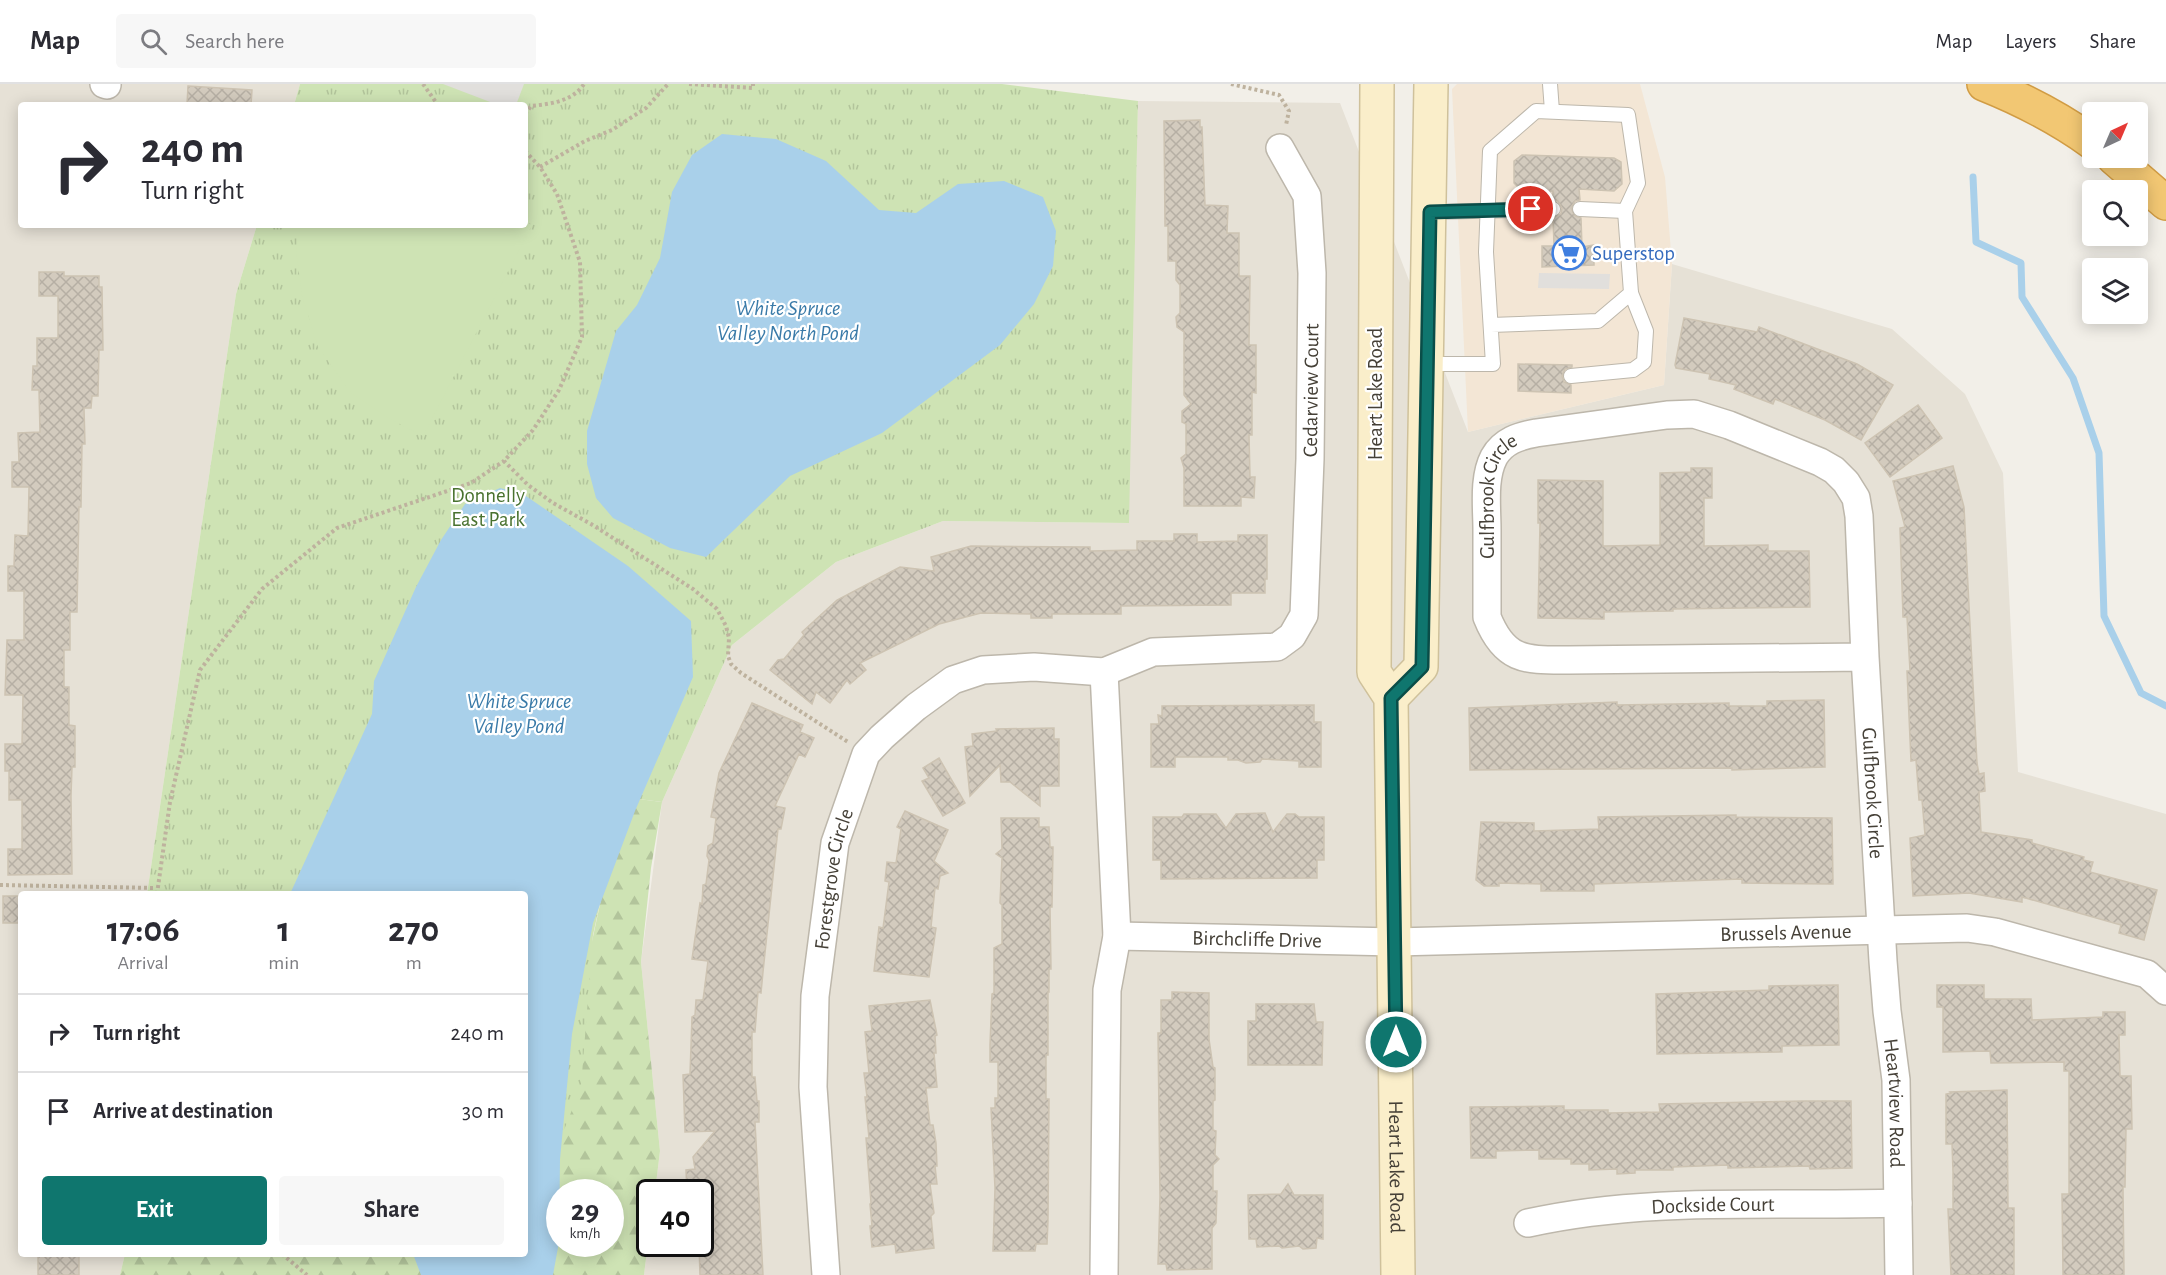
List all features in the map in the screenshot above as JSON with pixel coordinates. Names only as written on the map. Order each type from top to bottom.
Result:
[{"type":"highway","points":[[1984,84],[2025,100],[2082,135]]},
{"type":"highway","points":[[2126,168],[2166,203]]},
{"type":"street","points":[[1357,84],[1377,122]]},
{"type":"street","name":"Heart Lake Road","points":[[1377,84],[1374,672],[1391,698],[1398,1275]]},
{"type":"street","points":[[1391,698],[1422,667],[1431,84]]},
{"type":"street","name":"Cedarview Court","points":[[1280,148],[1307,195],[1312,273],[1310,459],[1304,615],[1292,636]]},
{"type":"street","name":"Gulfbrook Circle","points":[[1865,657],[1531,660],[1514,655],[1494,634],[1487,617],[1487,494],[1489,469],[1495,456],[1505,444],[1518,437],[1536,433],[1666,415],[1694,414],[1729,425],[1820,462],[1834,470],[1846,482],[1856,498],[1859,516],[1865,657],[1882,929]]},
{"type":"street","name":"Forestgrove Circle","points":[[826,1275],[813,1087],[815,996],[835,843],[866,754],[882,736],[916,707],[953,680],[982,670],[1034,667],[1104,672],[1153,652],[1277,647],[1292,636]]},
{"type":"street","points":[[1104,672],[1117,936],[1107,990],[1104,1275]]},
{"type":"street","name":"Brussels Avenue","points":[[1395,942],[1967,928],[1995,932],[2146,974],[2166,991]]},
{"type":"street","name":"Heartview Road","points":[[1882,929],[1887,1011],[1896,1080],[1899,1275]]},
{"type":"street","name":"Birchcliffe Drive","points":[[1117,936],[1395,942]]},
{"type":"street","name":"Dockside Court","points":[[1528,1223],[1571,1214],[1666,1206],[1898,1203]]},
{"type":"lane","points":[[1550,84],[1552,111]]},
{"type":"lane","points":[[1427,364],[1493,364],[1486,252],[1490,151],[1536,111],[1628,115],[1638,183],[1625,212],[1632,293],[1647,331],[1644,362],[1633,370],[1571,376]]},
{"type":"lane","points":[[1430,212],[1553,209]]},
{"type":"lane","points":[[1580,209],[1625,212]]},
{"type":"lane","points":[[1491,325],[1598,321],[1632,293]]},
{"type":"path","points":[[423,84],[436,102]]},
{"type":"path","points":[[528,110],[531,106],[548,105],[577,94],[584,84]]},
{"type":"path","points":[[540,167],[585,141],[612,130],[646,108],[668,84]]},
{"type":"path","points":[[689,84],[753,88],[753,84]]},
{"type":"path","points":[[1231,84],[1279,95],[1289,111],[1280,148]]},
{"type":"path","points":[[156,891],[170,802],[200,670],[262,589],[337,528],[471,483],[504,461],[533,430],[559,390],[582,337],[580,262],[557,194],[540,167],[528,154]]},
{"type":"path","points":[[504,461],[528,485],[553,503],[591,524],[693,589],[717,609],[726,626],[729,638],[728,656],[731,664],[741,673],[866,754]]},
{"type":"path","points":[[0,885],[156,888]]},
{"type":"path","points":[[286,1257],[307,1275]]},
{"type":"shaded area","points":[[0,84],[300,84],[295,102],[18,102],[18,228],[256,228],[236,294],[147,891],[18,891],[18,1257],[124,1257],[120,1275],[0,1275]]},
{"type":"shaded area","points":[[443,84],[524,84],[517,102],[490,102]]},
{"type":"shaded area","points":[[1457,84],[1640,84],[1665,177],[1672,264],[1664,385],[1468,432],[1452,89]]},
{"type":"shaded area","points":[[1138,101],[1340,103],[1468,432],[1664,385],[1672,264],[1892,329],[1965,394],[2003,473],[2018,772],[2166,814],[2166,1275],[644,1275],[646,1257],[714,1257],[714,1179],[657,1179],[660,1151],[641,962],[662,802],[732,645],[836,562],[943,521],[1128,523]]},
{"type":"shaded area","points":[[1539,273],[1610,274],[1609,289],[1538,288]]},
{"type":"green space","name":"Donnelly East Park","points":[[300,84],[1002,84],[1138,101],[1129,523],[943,521],[836,562],[732,645],[662,802],[623,797],[593,935],[581,1087],[551,1163],[528,925],[528,891],[147,891],[236,294],[256,228],[528,228],[528,102],[295,102]]},
{"type":"green space","points":[[528,223],[532,225],[423,436],[390,419],[351,393],[318,347],[302,296],[296,249],[300,228],[528,228]]},
{"type":"green space","points":[[623,797],[662,802],[651,868],[641,962],[660,1151],[657,1179],[636,1179],[636,1257],[646,1257],[644,1275],[120,1275],[124,1257],[528,1257],[528,1240]]},
{"type":"water","name":"White Spruce Valley North Pond","points":[[722,134],[776,139],[826,161],[879,210],[916,213],[958,184],[1004,181],[1043,197],[1056,231],[1053,266],[1034,304],[1000,345],[882,433],[790,476],[706,557],[670,548],[613,518],[596,498],[587,464],[587,431],[616,331],[637,305],[660,258],[672,192],[692,155]]},
{"type":"water","name":"White Spruce Valley Pond","points":[[500,488],[523,494],[628,566],[691,621],[693,677],[635,811],[593,923],[572,1034],[560,1179],[546,1179],[546,1257],[556,1257],[553,1275],[421,1275],[414,1257],[528,1257],[528,891],[291,891],[372,714],[374,681],[416,587],[441,540],[465,504]]},
{"type":"building","points":[[188,86],[252,90],[251,102],[187,102]]},
{"type":"building","points":[[1200,120],[1205,205],[1228,206],[1227,233],[1239,233],[1239,276],[1250,276],[1249,345],[1256,345],[1256,393],[1252,392],[1252,435],[1249,435],[1250,477],[1255,477],[1254,498],[1241,497],[1241,506],[1184,506],[1184,468],[1181,458],[1186,454],[1186,424],[1182,422],[1182,411],[1191,404],[1184,395],[1184,332],[1177,327],[1176,317],[1180,313],[1180,285],[1176,280],[1176,261],[1168,261],[1168,226],[1165,226],[1164,121]]},
{"type":"building","points":[[1522,155],[1614,158],[1621,162],[1622,184],[1614,191],[1579,189],[1580,200],[1575,201],[1571,208],[1575,216],[1581,218],[1582,247],[1594,245],[1594,265],[1542,267],[1542,246],[1554,246],[1553,218],[1561,214],[1562,208],[1558,201],[1553,200],[1553,191],[1522,191],[1514,183],[1514,161]]},
{"type":"building","points":[[39,272],[64,272],[64,276],[99,276],[99,287],[102,287],[103,350],[99,350],[98,396],[92,396],[91,408],[84,408],[85,444],[82,444],[81,507],[79,507],[77,612],[70,612],[70,650],[64,650],[64,687],[69,687],[69,725],[75,726],[75,767],[72,767],[71,796],[72,874],[8,875],[8,849],[22,849],[22,800],[9,800],[9,771],[5,771],[5,744],[22,744],[23,695],[5,695],[7,640],[24,640],[24,591],[8,591],[8,566],[14,566],[15,535],[28,536],[29,487],[12,487],[12,462],[19,462],[18,433],[40,432],[39,390],[32,390],[33,366],[37,366],[37,338],[58,338],[58,296],[39,296]]},
{"type":"building","points":[[1684,318],[1757,332],[1759,327],[1857,364],[1893,385],[1861,440],[1825,420],[1775,399],[1773,404],[1734,389],[1736,385],[1709,379],[1710,374],[1676,368]]},
{"type":"building","points":[[1518,364],[1572,365],[1565,369],[1562,376],[1564,382],[1571,385],[1571,393],[1518,391]]},
{"type":"building","points":[[1918,405],[1942,438],[1890,477],[1865,443]]},
{"type":"building","points":[[1953,466],[1964,507],[1977,763],[1979,774],[1984,773],[1985,791],[1979,792],[1981,832],[2032,840],[2032,843],[2084,857],[2083,860],[2093,862],[2090,872],[2157,890],[2144,940],[2119,933],[2121,925],[2022,897],[2022,902],[1969,893],[1913,896],[1910,838],[1925,835],[1916,760],[1911,761],[1907,671],[1910,671],[1907,617],[1903,617],[1900,528],[1905,527],[1893,481]]},
{"type":"building","points":[[1691,468],[1712,468],[1712,498],[1704,498],[1704,546],[1768,545],[1768,551],[1809,551],[1810,607],[1604,612],[1604,619],[1538,618],[1540,523],[1538,523],[1538,480],[1603,481],[1603,546],[1660,545],[1660,473],[1691,472]]},
{"type":"building","points":[[1174,534],[1197,534],[1197,542],[1238,541],[1238,535],[1267,535],[1265,593],[1231,593],[1231,605],[1121,606],[1121,614],[1052,614],[1052,618],[1031,618],[1031,614],[981,613],[939,624],[860,663],[866,670],[850,684],[847,680],[830,703],[816,692],[812,704],[770,670],[778,660],[784,659],[804,635],[802,632],[837,600],[900,567],[934,571],[931,557],[971,546],[1090,547],[1090,551],[1137,550],[1137,541],[1174,541]]},
{"type":"building","points":[[1824,700],[1825,767],[1732,770],[1732,768],[1470,770],[1469,708],[1617,702],[1617,705],[1729,703],[1729,706],[1767,706],[1767,701]]},
{"type":"building","points":[[752,703],[803,725],[800,732],[814,738],[805,757],[799,754],[775,806],[785,808],[781,829],[778,829],[761,993],[758,992],[755,1032],[752,1032],[752,1077],[755,1077],[757,1101],[759,1101],[759,1122],[755,1122],[763,1275],[700,1275],[699,1257],[714,1257],[714,1179],[686,1179],[686,1170],[695,1169],[693,1157],[715,1131],[685,1132],[683,1075],[690,1074],[692,1017],[695,1015],[696,1000],[703,1000],[708,961],[692,959],[700,903],[702,904],[703,885],[706,884],[708,846],[713,843],[716,818],[711,817],[719,773]]},
{"type":"building","points":[[1314,705],[1314,722],[1321,722],[1321,767],[1299,767],[1299,761],[1262,759],[1260,762],[1246,763],[1228,760],[1228,757],[1175,757],[1175,767],[1151,767],[1151,724],[1159,724],[1158,715],[1162,716],[1162,706]]},
{"type":"building","points":[[1054,728],[1054,739],[1059,739],[1059,786],[1040,786],[1040,806],[1010,782],[1001,782],[1000,765],[970,796],[965,747],[973,746],[972,734],[997,731],[996,729]]},
{"type":"building","points":[[939,758],[965,803],[943,816],[922,781],[929,778],[923,768]]},
{"type":"building","points":[[905,811],[948,830],[934,861],[948,873],[940,876],[938,889],[935,888],[931,927],[936,928],[929,977],[874,971],[879,927],[883,928],[889,882],[885,881],[887,862],[896,863],[901,829],[897,827]]},
{"type":"building","points":[[1265,813],[1273,832],[1287,814],[1295,814],[1299,817],[1324,817],[1324,860],[1317,860],[1317,878],[1161,879],[1161,860],[1153,860],[1153,817],[1216,814],[1226,828],[1236,814]]},
{"type":"building","points":[[1736,815],[1736,817],[1832,818],[1833,884],[1742,883],[1742,879],[1594,884],[1594,891],[1541,891],[1541,884],[1499,883],[1499,886],[1484,886],[1476,880],[1481,822],[1534,823],[1534,831],[1599,829],[1598,817]]},
{"type":"building","points":[[1001,818],[1039,818],[1039,827],[1049,827],[1050,847],[1053,847],[1052,907],[1050,907],[1051,969],[1049,969],[1048,992],[1048,1055],[1046,1055],[1046,1099],[1049,1099],[1047,1244],[1036,1244],[1035,1251],[993,1251],[995,1188],[991,1108],[995,1108],[995,1098],[998,1098],[998,1062],[990,1062],[990,1045],[992,994],[994,993],[994,948],[1002,944],[1002,905],[1000,903],[1002,858],[996,854],[1002,849]]},
{"type":"building","points":[[3,896],[18,896],[18,923],[3,923]]},
{"type":"building","points":[[1838,985],[1839,1045],[1782,1046],[1782,1052],[1657,1054],[1656,994],[1769,990],[1769,986]]},
{"type":"building","points":[[1937,985],[1984,985],[1984,999],[2031,999],[2032,1020],[2103,1017],[2103,1012],[2125,1012],[2125,1035],[2119,1035],[2120,1076],[2131,1076],[2132,1129],[2126,1129],[2125,1187],[2123,1187],[2124,1275],[2063,1275],[2062,1194],[2069,1194],[2069,1071],[2064,1071],[2064,1062],[1991,1063],[1990,1051],[1943,1052],[1943,1007],[1937,1007]]},
{"type":"building","points":[[1172,992],[1209,993],[1209,1039],[1215,1068],[1213,1130],[1216,1131],[1215,1155],[1219,1159],[1213,1165],[1213,1191],[1217,1191],[1216,1223],[1212,1228],[1212,1269],[1167,1270],[1166,1264],[1158,1264],[1160,1197],[1158,1033],[1161,1033],[1161,1000],[1172,1000]]},
{"type":"building","points":[[930,1000],[937,1035],[935,1036],[936,1053],[934,1053],[937,1087],[926,1088],[930,1125],[933,1125],[936,1143],[937,1184],[930,1184],[934,1213],[931,1216],[934,1248],[896,1253],[895,1244],[872,1247],[866,1138],[869,1138],[864,1073],[869,1073],[865,1032],[872,1031],[869,1006]]},
{"type":"building","points":[[1256,1004],[1314,1004],[1316,1022],[1323,1022],[1322,1065],[1248,1065],[1248,1021],[1256,1021]]},
{"type":"building","points":[[2007,1090],[2008,1208],[2014,1208],[2014,1275],[1951,1275],[1948,1209],[1953,1209],[1953,1172],[1952,1144],[1946,1144],[1946,1094]]},
{"type":"building","points":[[1851,1101],[1852,1168],[1810,1169],[1809,1166],[1728,1168],[1728,1165],[1673,1167],[1673,1170],[1635,1170],[1635,1173],[1617,1174],[1617,1169],[1589,1170],[1589,1164],[1571,1164],[1571,1159],[1539,1159],[1539,1150],[1496,1151],[1496,1158],[1471,1158],[1470,1107],[1564,1106],[1564,1110],[1608,1110],[1608,1113],[1660,1112],[1659,1104]]},
{"type":"building","points":[[1288,1184],[1294,1195],[1323,1195],[1323,1239],[1317,1238],[1316,1248],[1257,1247],[1256,1239],[1249,1239],[1248,1195],[1281,1194]]},
{"type":"building","points":[[38,1257],[79,1257],[79,1275],[38,1275]]},
{"type":"waterway","points":[[1973,177],[1976,242],[2021,263],[2022,297],[2073,378],[2099,453],[2104,616],[2141,693],[2166,706]]},
{"type":"place","name":"Superstop","points":[[1569,253]]},
{"type":"route","points":[[1396,1042],[1391,698],[1422,667],[1430,212],[1531,209]]}]
